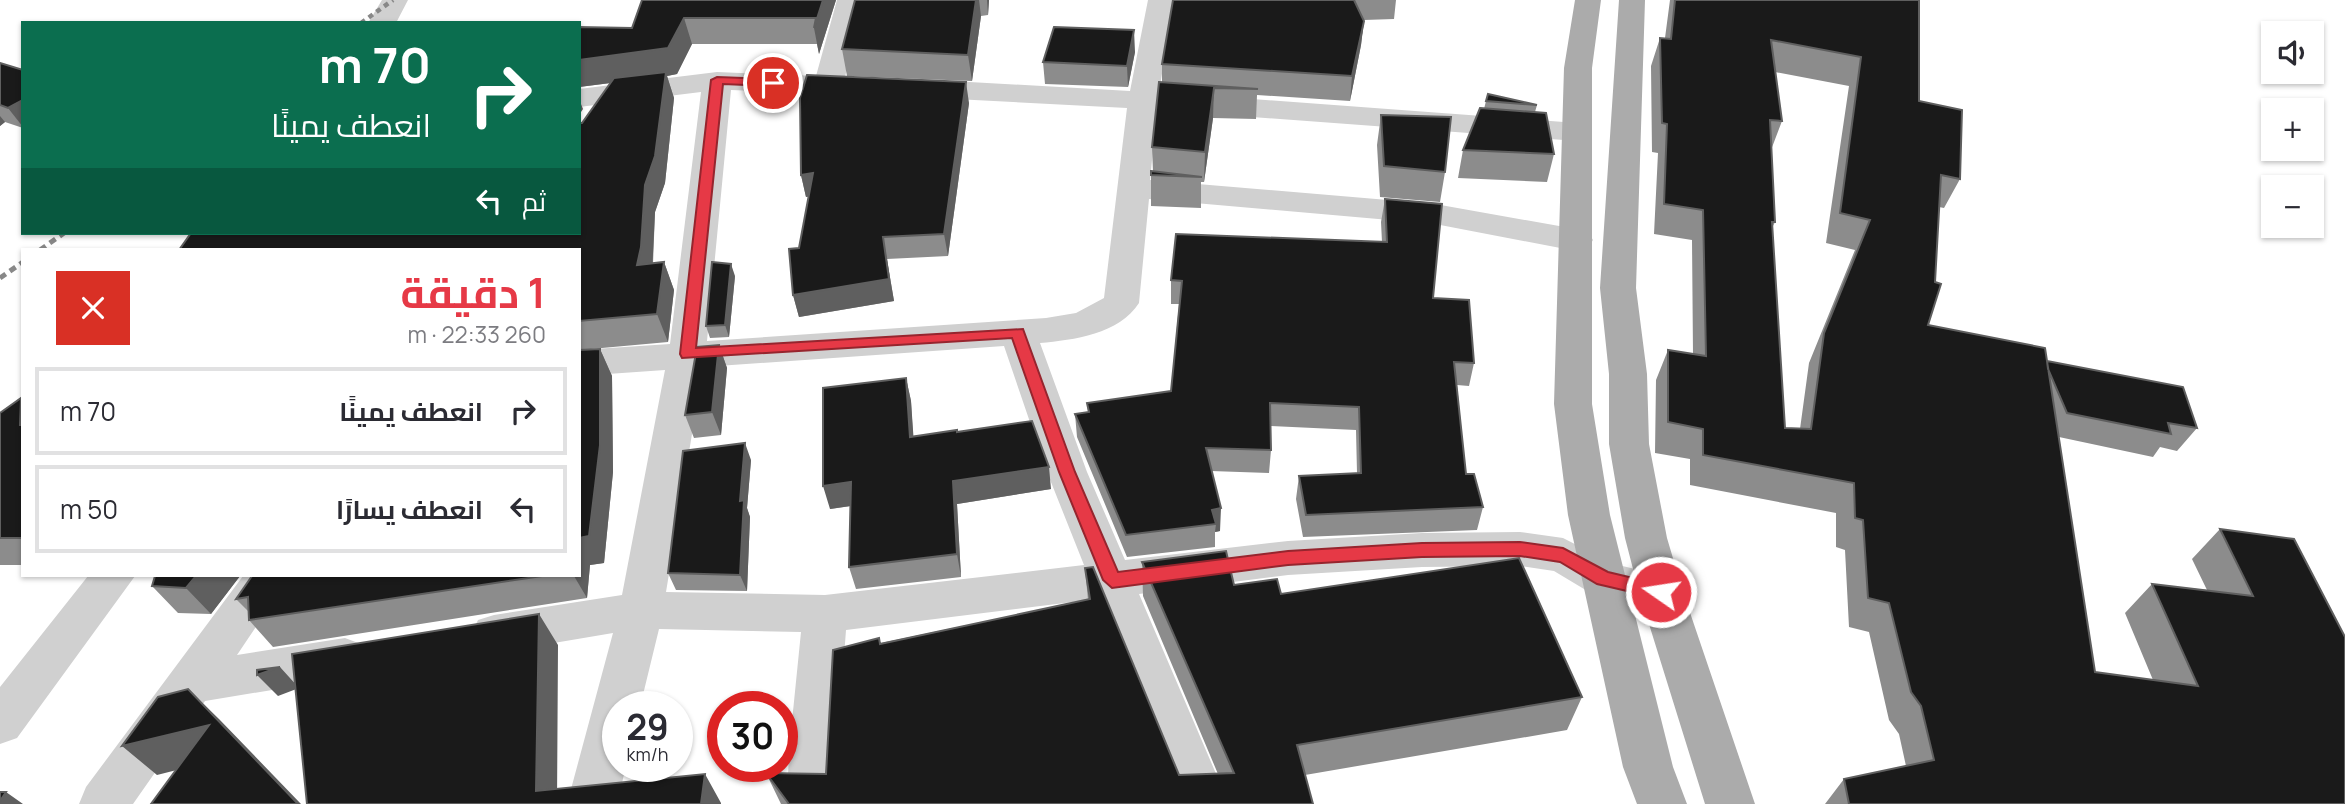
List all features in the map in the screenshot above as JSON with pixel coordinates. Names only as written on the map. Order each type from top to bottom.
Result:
[{"type":"main road","points":[[1588,0],[1578,68],[1573,404],[1589,515],[1647,767],[1662,804]]},
{"type":"main road","points":[[1632,0],[1618,288],[1628,374],[1629,444],[1646,538],[1661,592],[1730,804]]},
{"type":"street","points":[[383,21],[394,0]]},
{"type":"street","points":[[828,85],[850,0]]},
{"type":"street","points":[[581,363],[1018,333],[1105,318],[1121,303],[1143,99],[1161,0]]},
{"type":"street","points":[[592,804],[641,610],[687,354],[717,80]]},
{"type":"street","points":[[586,110],[612,94],[717,80],[1143,99],[1410,117],[1577,132]]},
{"type":"street","points":[[1133,188],[1435,214],[1576,240]]},
{"type":"street","points":[[1018,333],[1067,472],[1204,804]]},
{"type":"street","points":[[450,641],[641,610],[825,614],[1288,558],[1422,550],[1496,549],[1563,555],[1604,579],[1661,592]]},
{"type":"street","points":[[0,723],[112,577]]},
{"type":"street","points":[[104,804],[267,577]]},
{"type":"street","points":[[812,804],[813,751],[825,614]]},
{"type":"street","points":[[191,683],[382,652]]},
{"type":"building","points":[[642,0],[823,0],[814,28],[816,18],[684,18],[668,48],[581,60],[581,27],[632,28]]},
{"type":"building","points":[[855,0],[976,0],[968,55],[842,49]]},
{"type":"building","points":[[1173,0],[1354,0],[1364,21],[1352,76],[1162,64]]},
{"type":"building","points":[[1675,0],[1919,0],[1919,101],[1962,110],[1960,179],[1941,175],[1935,282],[1941,284],[1928,325],[2045,348],[2095,672],[2198,686],[2152,584],[2253,596],[2220,529],[2294,539],[2345,637],[2345,804],[1849,804],[1844,779],[1934,760],[1921,706],[1911,692],[1889,603],[1868,598],[1863,520],[1855,518],[1854,483],[1703,455],[1703,429],[1668,422],[1668,350],[1706,356],[1703,210],[1664,204],[1667,124],[1662,123],[1660,38],[1671,39]],"holes":[[[1771,40],[1861,57],[1840,213],[1870,220],[1824,333],[1811,429],[1785,428],[1772,222],[1775,222],[1770,120],[1782,121]]]},
{"type":"building","points":[[1054,27],[1134,30],[1127,66],[1043,62]]},
{"type":"building","points":[[0,63],[21,69],[21,101],[8,108],[0,105]]},
{"type":"building","points":[[666,72],[655,156],[645,185],[641,247],[637,265],[664,262],[657,314],[581,321],[581,248],[180,248],[190,235],[581,235],[581,123],[614,78]]},
{"type":"building","points":[[807,75],[966,82],[944,234],[883,237],[889,279],[793,295],[789,249],[799,248],[813,173],[801,175],[800,98]]},
{"type":"building","points":[[1159,82],[1258,89],[1214,88],[1205,152],[1152,147]]},
{"type":"building","points":[[1488,94],[1537,105],[1486,101]]},
{"type":"building","points":[[1480,108],[1546,113],[1554,154],[1463,150]]},
{"type":"building","points":[[1381,115],[1451,117],[1445,172],[1384,166]]},
{"type":"building","points":[[1151,171],[1202,177],[1151,175]]},
{"type":"building","points":[[1385,199],[1442,204],[1433,298],[1469,300],[1474,363],[1454,362],[1466,474],[1474,474],[1483,507],[1306,515],[1299,476],[1361,473],[1359,407],[1270,403],[1271,450],[1206,448],[1221,508],[1212,510],[1216,524],[1126,535],[1075,414],[1089,412],[1087,403],[1171,391],[1182,281],[1171,280],[1176,234],[1387,242]]},
{"type":"building","points":[[712,262],[731,264],[725,325],[706,326]]},
{"type":"building","points":[[719,345],[712,412],[685,415],[697,347]]},
{"type":"building","points":[[600,349],[600,445],[589,536],[581,538],[581,350]]},
{"type":"building","points":[[2047,361],[2183,387],[2197,428],[2168,423],[2171,434],[2067,413]]},
{"type":"building","points":[[906,378],[910,437],[1032,421],[1049,467],[953,481],[957,554],[849,567],[851,482],[823,486],[823,388]]},
{"type":"building","points":[[21,398],[21,538],[0,538],[0,413]]},
{"type":"building","points":[[745,443],[740,501],[744,500],[740,575],[668,573],[683,451]]},
{"type":"building","points":[[1226,551],[1234,585],[1277,579],[1281,594],[1519,558],[1582,697],[1297,745],[1313,804],[789,804],[773,782],[798,782],[798,774],[826,774],[833,650],[879,638],[880,644],[1090,599],[1085,568],[1093,567],[1179,775],[1234,773],[1142,562]]},
{"type":"building","points":[[155,577],[195,577],[186,588],[152,586]]},
{"type":"building","points":[[251,577],[535,577],[249,620],[248,597],[236,599]]},
{"type":"building","points":[[539,614],[536,791],[625,782],[693,782],[693,775],[705,774],[701,804],[307,804],[292,654]]},
{"type":"building","points":[[280,667],[257,675],[257,670]]},
{"type":"building","points":[[188,689],[298,804],[151,804],[209,725],[122,746],[158,697]]},
{"type":"railway","points":[[364,21],[393,0]]},
{"type":"railway","points":[[43,248],[61,235]]},
{"type":"railway","points":[[0,278],[21,263]]},
{"type":"route","points":[[773,83],[717,80],[687,354],[1018,333],[1067,472],[1112,580],[1288,558],[1422,550],[1520,549],[1563,555],[1604,579],[1661,592]]}]
